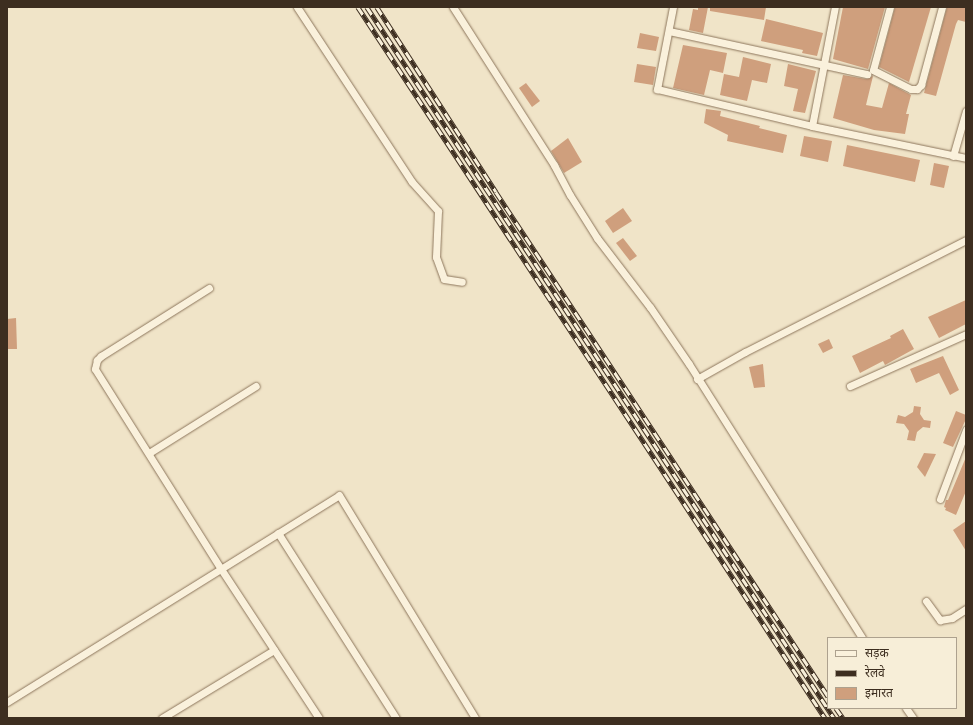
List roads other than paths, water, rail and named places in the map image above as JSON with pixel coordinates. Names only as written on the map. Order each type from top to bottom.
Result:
[{"type":"street","points":[[297,7],[412,182],[438,211],[436,257],[444,279],[462,282]]},
{"type":"street","points":[[453,7],[554,165],[570,195],[597,238],[650,307],[689,364],[697,379],[861,637]]},
{"type":"street","points":[[673,7],[657,90],[812,126],[966,158]]},
{"type":"street","points":[[812,126],[835,7]]},
{"type":"street","points":[[890,7],[873,70],[911,89],[917,90],[921,85],[942,7]]},
{"type":"street","points":[[669,31],[867,74]]},
{"type":"street","points":[[953,156],[966,111]]},
{"type":"street","points":[[697,379],[745,352],[966,240]]},
{"type":"street","points":[[209,288],[101,356],[95,364],[95,368],[221,569],[319,718]]},
{"type":"street","points":[[850,386],[966,334]]},
{"type":"street","points":[[149,453],[256,386]]},
{"type":"street","points":[[940,499],[966,430]]},
{"type":"street","points":[[7,702],[339,495],[475,718]]},
{"type":"street","points":[[278,533],[396,718]]},
{"type":"street","points":[[926,601],[940,620],[952,618],[966,609]]},
{"type":"street","points":[[162,718],[274,650]]},
{"type":"street","points":[[907,709],[913,718]]},
{"type":"railway","points":[[358,7],[825,718]]},
{"type":"railway","points":[[367,7],[827,707]]},
{"type":"railway","points":[[377,7],[496,192],[827,694]]},
{"type":"railway","points":[[828,709],[834,718]]},
{"type":"railway","points":[[837,709],[843,718]]}]
